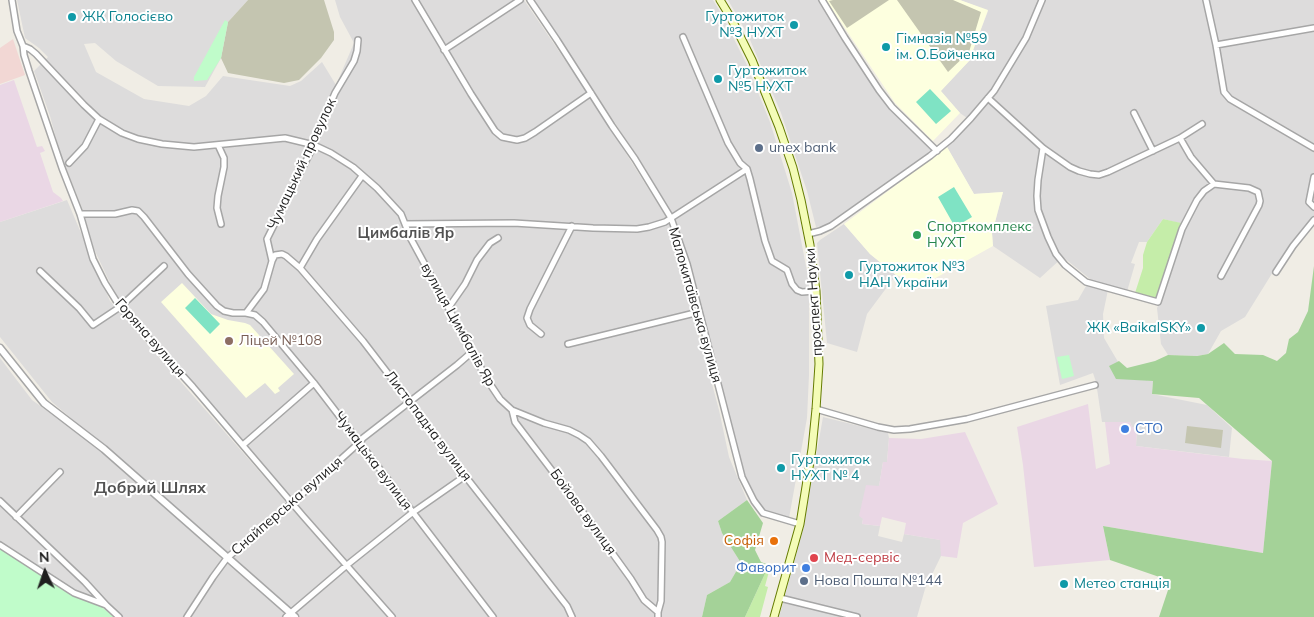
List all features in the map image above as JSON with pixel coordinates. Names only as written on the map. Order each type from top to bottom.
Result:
[{"type":"main road","name":"проспект Науки","points":[[720,0],[749,54],[779,127],[797,184],[808,234],[816,291],[819,364],[808,483],[800,524],[774,617]]},
{"type":"street","name":"Горяна вулиця","points":[[12,0],[17,31],[23,46],[24,56],[62,168],[80,214],[93,259],[105,283],[120,307],[184,376],[392,617]]},
{"type":"street","points":[[415,0],[495,131],[502,137],[517,140],[530,135],[591,93]]},
{"type":"street","points":[[444,50],[520,0]]},
{"type":"street","name":"Малокитаївська вулиця","points":[[530,0],[635,159],[671,218],[684,257],[742,477],[754,501],[763,513],[800,524]]},
{"type":"street","points":[[822,0],[882,94],[892,107],[937,151]]},
{"type":"street","points":[[808,234],[831,226],[937,151],[964,125],[988,98],[1010,66],[1026,38],[1042,0]]},
{"type":"street","points":[[1206,0],[1224,92],[1230,99],[1314,148]]},
{"type":"street","points":[[1216,45],[1314,28]]},
{"type":"street","points":[[683,37],[728,142],[740,163],[747,169],[765,241],[772,261],[787,270],[792,284],[797,290],[802,292],[816,291]]},
{"type":"street","name":"Чумацький провулок","points":[[246,313],[264,289],[272,261],[267,239],[314,145],[328,110],[354,61],[358,40]]},
{"type":"street","name":"вулиця Цимбалів Яр","points":[[23,46],[36,54],[99,119],[122,133],[138,139],[162,144],[194,147],[286,138],[314,145],[331,154],[353,167],[377,188],[402,214],[411,239],[488,381],[500,399],[512,410],[544,423],[569,430],[588,442],[601,456],[657,530],[662,542],[658,615]]},
{"type":"street","points":[[988,98],[1044,148],[1070,166],[1090,174],[1099,175],[1108,172],[1180,138],[1202,124]]},
{"type":"street","points":[[1134,113],[1153,151]]},
{"type":"street","points":[[69,163],[84,146],[99,119]]},
{"type":"street","points":[[1180,138],[1191,157],[1214,184]]},
{"type":"street","points":[[218,145],[224,158],[217,202],[220,224]]},
{"type":"street","points":[[1044,148],[1038,180],[1038,210],[1056,254],[1065,265],[1086,282],[1158,302],[1182,229],[1197,200],[1204,191],[1214,184],[1248,188],[1258,192],[1259,205],[1221,276]]},
{"type":"street","points":[[405,224],[514,223],[636,229],[665,222],[747,169]]},
{"type":"street","points":[[300,268],[317,239],[362,176]]},
{"type":"street","points":[[1314,177],[1309,202],[1314,207]]},
{"type":"street","points":[[80,214],[116,214],[132,210],[138,211],[188,274],[217,306],[224,311],[246,313]]},
{"type":"street","points":[[1276,272],[1293,246],[1314,220]]},
{"type":"street","points":[[540,334],[527,318],[572,226]]},
{"type":"street","points":[[449,307],[465,284],[477,260],[490,243],[498,238]]},
{"type":"street","name":"Листопадна вулиця","points":[[272,261],[275,255],[282,254],[300,268],[363,341],[437,440],[567,606],[572,617]]},
{"type":"street","points":[[40,271],[79,308],[93,325],[120,307],[164,266]]},
{"type":"street","points":[[568,344],[699,312]]},
{"type":"street","name":"Чумацька вулиця","points":[[246,313],[255,315],[264,322],[314,383],[493,617]]},
{"type":"street","points":[[0,348],[44,403],[104,449],[291,616],[347,565],[412,513],[465,476]]},
{"type":"street","name":"Снайперська вулиця","points":[[187,617],[227,558],[292,503],[363,438],[472,352]]},
{"type":"street","points":[[243,445],[314,383]]},
{"type":"street","points":[[816,409],[878,427],[894,430],[910,429],[967,419],[1095,385]]},
{"type":"street","name":"Бойова вулиця","points":[[512,410],[515,422],[575,500],[644,600],[658,615]]},
{"type":"street","points":[[16,517],[60,472]]},
{"type":"street","points":[[0,501],[120,617]]},
{"type":"street","points":[[0,545],[74,593],[106,605]]},
{"type":"street","points":[[780,598],[857,617]]},
{"type":"shaded area","points":[[17,0],[248,0],[228,22],[221,58],[205,87],[158,86],[116,61],[95,43],[84,44],[96,72],[144,99],[189,106],[206,96],[223,76],[290,86],[301,81],[322,62],[336,85],[354,43],[340,17],[335,0],[524,0],[591,98],[672,226],[719,410],[729,457],[747,500],[718,521],[722,533],[741,563],[730,582],[707,595],[702,617],[395,617],[183,372],[128,313],[110,290],[111,285],[94,249],[82,208],[60,153],[50,116],[34,71],[48,57],[25,38]]},
{"type":"shaded area","points":[[248,0],[324,0],[334,32],[334,40],[321,58],[299,80],[284,83],[228,73],[221,58],[228,22]]},
{"type":"shaded area","points":[[533,0],[713,0],[746,63],[770,122],[792,193],[809,282],[807,418],[789,518],[765,512],[745,478],[676,221],[645,168]]},
{"type":"shaded area","points":[[728,0],[822,0],[818,1],[883,100],[933,150],[825,226],[816,227],[807,191],[781,113],[748,35]]},
{"type":"shaded area","points":[[826,0],[960,0],[988,10],[969,61],[941,91],[960,113],[933,141],[895,103]]},
{"type":"shaded area","points":[[889,0],[847,28],[829,1]]},
{"type":"shaded area","points":[[897,0],[953,0],[981,12],[969,52],[948,72]]},
{"type":"shaded area","points":[[960,0],[1040,0],[1021,41],[989,93],[967,118],[940,91],[969,61],[988,11]]},
{"type":"shaded area","points":[[1046,0],[1314,0],[1314,216],[1281,259],[1245,317],[1221,331],[1208,354],[1197,356],[1168,355],[1161,344],[1157,308],[1164,295],[1187,225],[1163,219],[1147,242],[1139,242],[1131,263],[1135,264],[1126,295],[1108,290],[1103,314],[1104,338],[1127,377],[1153,381],[1152,394],[1207,405],[1232,428],[1229,457],[1136,446],[1137,428],[1132,427],[1130,422],[1102,422],[1093,373],[1060,385],[1046,306],[1078,300],[1090,279],[1063,257],[1040,278],[993,246],[992,234],[1003,192],[974,194],[947,147],[996,93]]},
{"type":"shaded area","points":[[13,39],[25,75],[0,84],[0,48]]},
{"type":"shaded area","points":[[14,80],[37,147],[42,146],[45,151],[40,153],[53,192],[63,201],[0,222],[0,85]]},
{"type":"shaded area","points":[[947,147],[974,194],[1003,192],[992,233],[993,246],[923,285],[896,275],[870,254],[844,224]]},
{"type":"shaded area","points":[[67,200],[110,301],[387,617],[299,617],[233,557],[52,402],[0,337],[0,222]]},
{"type":"shaded area","points":[[844,224],[870,254],[896,275],[867,314],[857,352],[827,343],[817,243]]},
{"type":"shaded area","name":"Ліцей №108","points":[[182,283],[211,314],[250,325],[294,374],[278,388],[280,391],[275,394],[265,383],[246,398],[161,302]]},
{"type":"shaded area","points":[[0,358],[32,400],[103,451],[223,560],[290,617],[122,617],[107,604],[73,592],[0,544]]},
{"type":"shaded area","points":[[1088,404],[1096,469],[1110,464],[1105,422],[1130,422],[1132,427],[1137,428],[1136,446],[1272,461],[1263,553],[1103,526],[1110,560],[1034,567],[1017,427]]},
{"type":"shaded area","points":[[823,417],[888,433],[887,462],[883,462],[879,487],[862,524],[880,526],[878,536],[902,542],[904,534],[941,540],[941,556],[925,589],[917,617],[779,617],[803,530]]},
{"type":"shaded area","points":[[1187,426],[1223,430],[1221,448],[1185,443]]},
{"type":"shaded area","points":[[965,432],[998,504],[963,523],[957,558],[941,556],[940,540],[904,534],[906,523],[882,517],[880,526],[862,524],[863,519],[859,516],[866,485],[879,486],[883,462],[887,462],[889,438],[921,439]]},
{"type":"green space","points":[[225,20],[228,22],[221,58],[207,80],[194,81],[194,77]]},
{"type":"green space","points":[[930,89],[951,111],[936,124],[916,102]]},
{"type":"green space","points":[[954,187],[972,217],[955,227],[938,197]]},
{"type":"green space","points":[[1163,219],[1181,223],[1157,300],[1135,293],[1143,268],[1143,255],[1147,242]]},
{"type":"green space","points":[[1314,266],[1314,617],[1159,617],[1171,581],[1110,560],[1103,526],[1263,553],[1272,461],[1199,398],[1152,394],[1153,381],[1116,379],[1109,366],[1119,361],[1127,368],[1155,361],[1168,355],[1197,356],[1208,354],[1224,343],[1235,354],[1263,355],[1277,361],[1286,353],[1289,339],[1298,332],[1308,311]]},
{"type":"green space","points":[[195,298],[220,324],[210,334],[185,308]]},
{"type":"green space","points":[[1069,355],[1074,376],[1062,379],[1057,357]]},
{"type":"green space","points":[[747,500],[763,523],[755,550],[761,562],[769,565],[745,617],[702,617],[707,595],[730,582],[741,563],[722,533],[718,521]]},
{"type":"green space","points":[[0,547],[98,604],[114,617],[0,617]]},
{"type":"green space","points":[[769,565],[770,568],[765,586],[768,587],[760,617],[745,617]]},
{"type":"place","name":"ЖК Голосієво","points":[[72,17]]},
{"type":"place","name":"Гуртожиток №3 НУХТ","points":[[794,25]]},
{"type":"place","name":"Гімназія №59 ім. О.Бойченка","points":[[886,47]]},
{"type":"place","name":"Гуртожиток №5 НУХТ","points":[[718,79]]},
{"type":"place","name":"unex bank","points":[[759,148]]},
{"type":"place","name":"Спорткомплекс НУХТ","points":[[917,235]]},
{"type":"place","name":"Гуртожиток №3 НАН України","points":[[849,275]]},
{"type":"place","name":"ЖК «BaikalSKY»","points":[[1201,328]]},
{"type":"place","name":"Ліцей №108","points":[[229,341]]},
{"type":"place","name":"СТО","points":[[1125,429]]},
{"type":"place","name":"Гуртожиток НУХТ № 4","points":[[781,468]]},
{"type":"place","name":"Софія","points":[[774,541]]},
{"type":"place","name":"Мед-сервіс","points":[[814,558]]},
{"type":"place","name":"Фаворит","points":[[806,568]]},
{"type":"place","name":"Нова Пошта №144","points":[[804,581]]},
{"type":"place","name":"Метео станція","points":[[1064,584]]},
{"type":"district","name":"Цимбалів Яр","points":[[406,233]]},
{"type":"district","name":"Добрий Шлях","points":[[150,488]]}]
